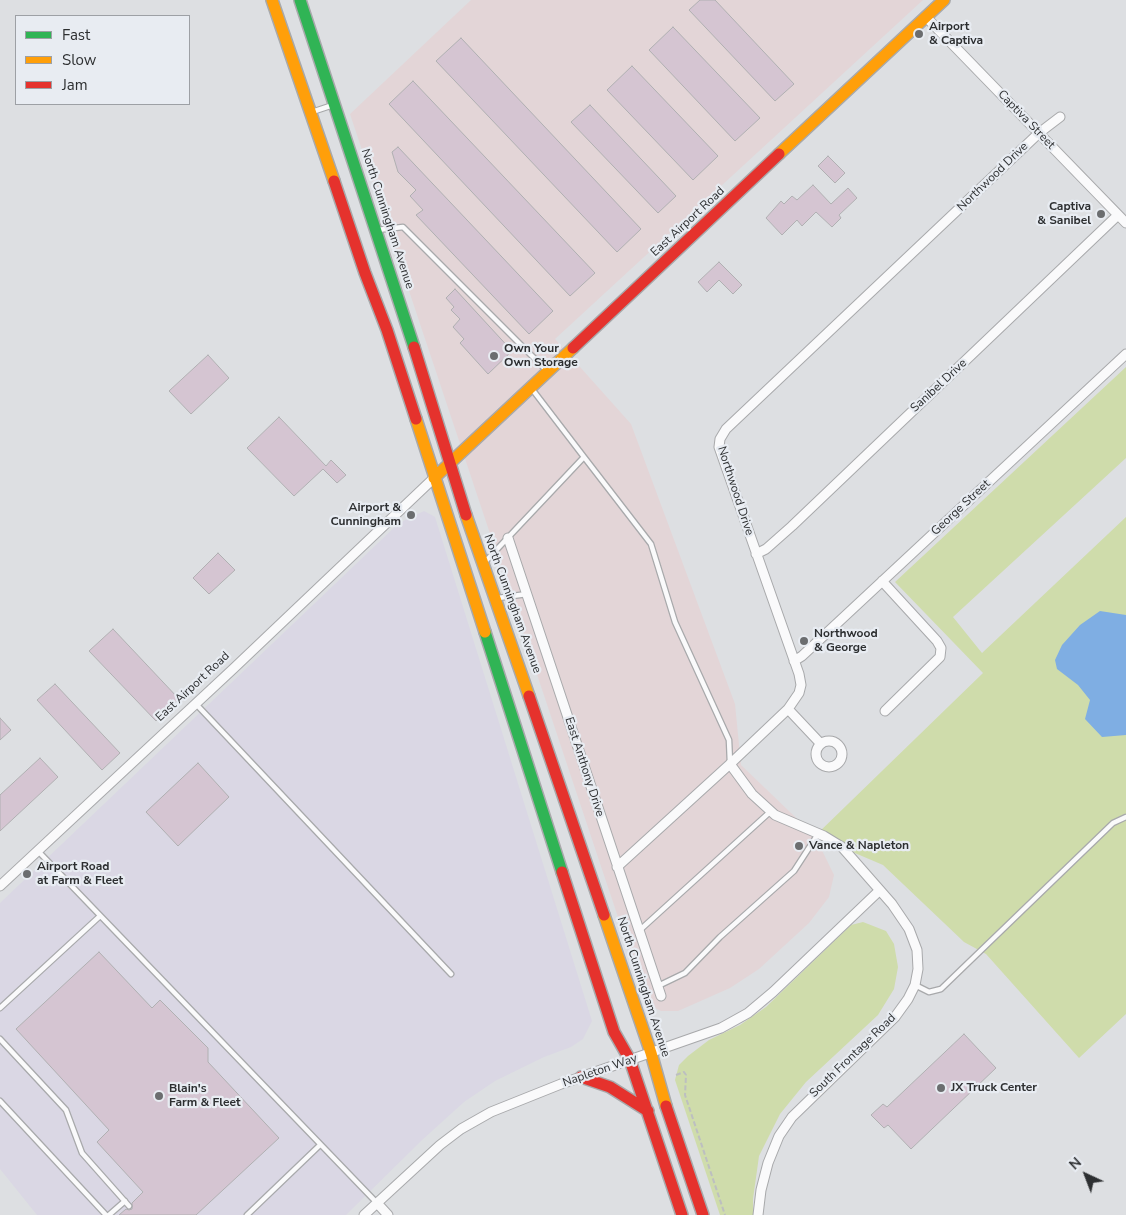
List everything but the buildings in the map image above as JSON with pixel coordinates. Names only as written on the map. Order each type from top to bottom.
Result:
[{"type":"main road","points":[[272,0],[365,273],[387,330],[614,1032],[630,1060],[682,1215]]},
{"type":"main road","name":"North Cunningham Avenue","points":[[300,0],[433,405],[483,564],[652,1053],[658,1081],[703,1215]]},
{"type":"main road","name":"East Airport Road","points":[[434,478],[944,0]]},
{"type":"main road","points":[[581,1077],[610,1087],[648,1111]]},
{"type":"street","name":"Captiva Street","points":[[926,17],[1126,223]]},
{"type":"street","name":"Northwood Drive","points":[[618,867],[788,709],[799,693],[801,685],[794,660],[719,447],[720,438],[726,429],[1039,133],[1060,116]]},
{"type":"street","name":"Sanibel Drive","points":[[756,554],[766,549],[799,519],[1118,215]]},
{"type":"street","name":"George Street","points":[[794,660],[802,656],[1126,354]]},
{"type":"street","name":"East Airport Road","points":[[0,886],[196,704],[434,478]]},
{"type":"street","name":"East Anthony Drive","points":[[508,538],[659,991]]},
{"type":"street","points":[[882,582],[937,641],[940,648],[940,657],[885,711]]},
{"type":"street","points":[[788,709],[821,744]]},
{"type":"street","name":"South Frontage Road","points":[[730,764],[752,794],[775,815],[842,847],[892,904],[909,929],[917,950],[918,969],[915,985],[895,1017],[792,1117],[779,1136],[768,1163],[761,1190],[758,1215]]},
{"type":"street","name":"Napleton Way","points":[[364,1215],[440,1145],[461,1129],[491,1112],[581,1077],[721,1028],[748,1013],[773,992],[880,890]]},
{"type":"street","points":[[377,1203],[388,1215]]},
{"type":"lane","points":[[310,112],[334,105]]},
{"type":"lane","points":[[376,230],[403,227],[548,372]]},
{"type":"lane","points":[[531,388],[651,544],[675,622],[729,740],[730,764]]},
{"type":"lane","points":[[483,564],[584,457]]},
{"type":"lane","points":[[496,599],[527,594]]},
{"type":"lane","points":[[196,704],[451,974]]},
{"type":"lane","points":[[639,931],[771,811]]},
{"type":"lane","points":[[915,985],[929,992],[942,989],[1113,823],[1126,817]]},
{"type":"lane","points":[[659,991],[685,974],[720,937],[794,871],[818,834]]},
{"type":"lane","points":[[38,851],[377,1203]]},
{"type":"lane","points":[[0,1008],[100,916]]},
{"type":"lane","points":[[0,1039],[66,1110],[82,1153],[129,1206]]},
{"type":"lane","points":[[0,1101],[107,1215],[124,1201]]},
{"type":"lane","points":[[248,1215],[320,1145]]},
{"type":"path","points":[[676,1075],[684,1072],[686,1075],[685,1095],[725,1215]]},
{"type":"shaded area","points":[[471,0],[923,0],[555,339],[631,424],[735,704],[741,765],[815,836],[834,875],[829,897],[809,923],[759,969],[730,988],[678,1011],[661,1011],[647,1004],[350,114]]},
{"type":"shaded area","points":[[424,511],[435,517],[592,1021],[583,1039],[571,1047],[544,1057],[495,1081],[464,1102],[421,1141],[346,1215],[37,1215],[0,1169],[0,903],[399,523]]},
{"type":"green space","points":[[1126,367],[1126,458],[953,617],[982,653],[1126,517],[1126,1014],[1079,1058],[986,954],[964,942],[883,865],[815,836],[983,673],[895,582]]},
{"type":"green space","points":[[863,922],[886,931],[894,944],[898,967],[894,989],[878,1015],[806,1082],[780,1114],[759,1156],[753,1199],[753,1215],[720,1215],[675,1080],[679,1065],[709,1040],[740,1025],[766,1007],[851,925]]},
{"type":"water","points":[[1100,611],[1126,615],[1126,735],[1102,737],[1085,719],[1090,700],[1078,685],[1057,669],[1055,660],[1062,645],[1080,625]]},
{"type":"traffic: fast","points":[[300,0],[414,347]]},
{"type":"traffic: fast","points":[[485,632],[562,872]]},
{"type":"traffic: slow","points":[[272,0],[334,181]]},
{"type":"traffic: slow","points":[[779,154],[944,0]]},
{"type":"traffic: slow","points":[[434,478],[573,348]]},
{"type":"traffic: slow","points":[[416,419],[485,632]]},
{"type":"traffic: slow","points":[[466,515],[529,696]]},
{"type":"traffic: slow","points":[[604,915],[651,1053],[666,1106]]},
{"type":"traffic: jam","points":[[573,348],[779,154]]},
{"type":"traffic: jam","points":[[334,181],[365,273],[387,330],[416,419]]},
{"type":"traffic: jam","points":[[414,347],[466,515]]},
{"type":"traffic: jam","points":[[529,696],[604,915]]},
{"type":"traffic: jam","points":[[562,872],[614,1032],[630,1060],[682,1215]]},
{"type":"traffic: jam","points":[[581,1077],[610,1087],[648,1111]]},
{"type":"traffic: jam","points":[[666,1106],[703,1215]]},
{"type":"place","name":"Airport & Captiva","points":[[919,34]]},
{"type":"place","name":"Captiva & Sanibel","points":[[1101,214]]},
{"type":"place","name":"Own Your Own Storage","points":[[494,356]]},
{"type":"place","name":"Airport & Cunningham","points":[[411,515]]},
{"type":"place","name":"Northwood & George","points":[[804,641]]},
{"type":"place","name":"Vance & Napleton","points":[[799,846]]},
{"type":"place","name":"Airport Road at Farm & Fleet","points":[[27,874]]},
{"type":"place","name":"JX Truck Center","points":[[941,1088]]},
{"type":"place","name":"Blain's Farm & Fleet","points":[[159,1096]]}]
